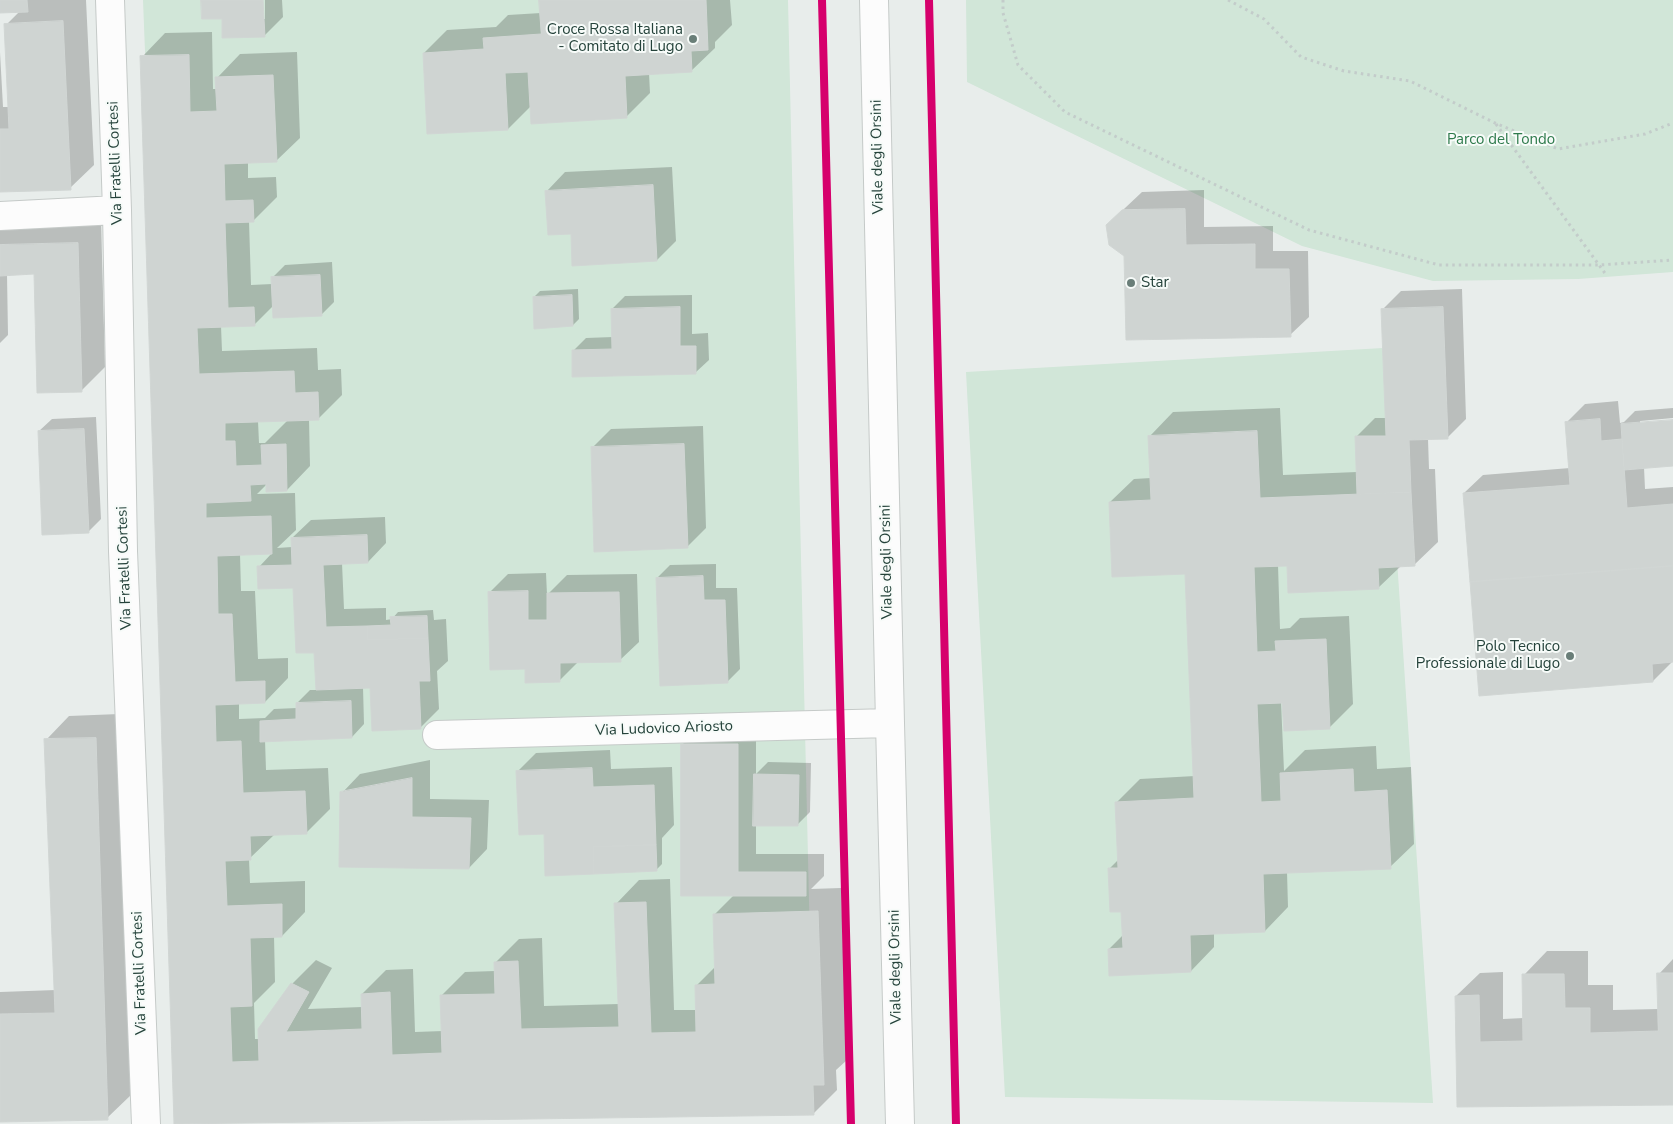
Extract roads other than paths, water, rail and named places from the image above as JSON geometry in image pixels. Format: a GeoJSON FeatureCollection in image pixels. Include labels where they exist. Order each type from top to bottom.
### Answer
{"type":"FeatureCollection","features":[{"type":"Feature","properties":{"kind":"street","name":"Viale degli Orsini"},"geometry":{"type":"LineString","coordinates":[[874,0],[900,1124]]}},
{"type":"Feature","properties":{"kind":"street","name":"Via Fratelli Cortesi"},"geometry":{"type":"LineString","coordinates":[[110,6],[117,210],[123,551],[146,1124]]}},
{"type":"Feature","properties":{"kind":"street"},"geometry":{"type":"LineString","coordinates":[[0,216],[117,210]]}},
{"type":"Feature","properties":{"kind":"street","name":"Via Ludovico Ariosto"},"geometry":{"type":"LineString","coordinates":[[438,736],[890,723]]}},
{"type":"Feature","properties":{"kind":"place","name":"Croce Rossa Italiana - Comitato di Lugo"},"geometry":{"type":"Point","coordinates":[693,39]}},
{"type":"Feature","properties":{"kind":"place","name":"Star"},"geometry":{"type":"Point","coordinates":[1131,283]}},
{"type":"Feature","properties":{"kind":"place","name":"Polo Tecnico Professionale di Lugo"},"geometry":{"type":"Point","coordinates":[1570,656]}},
{"type":"Feature","properties":{"kind":"park label","name":"Parco del Tondo"},"geometry":{"type":"Point","coordinates":[1501,140]}}]}
